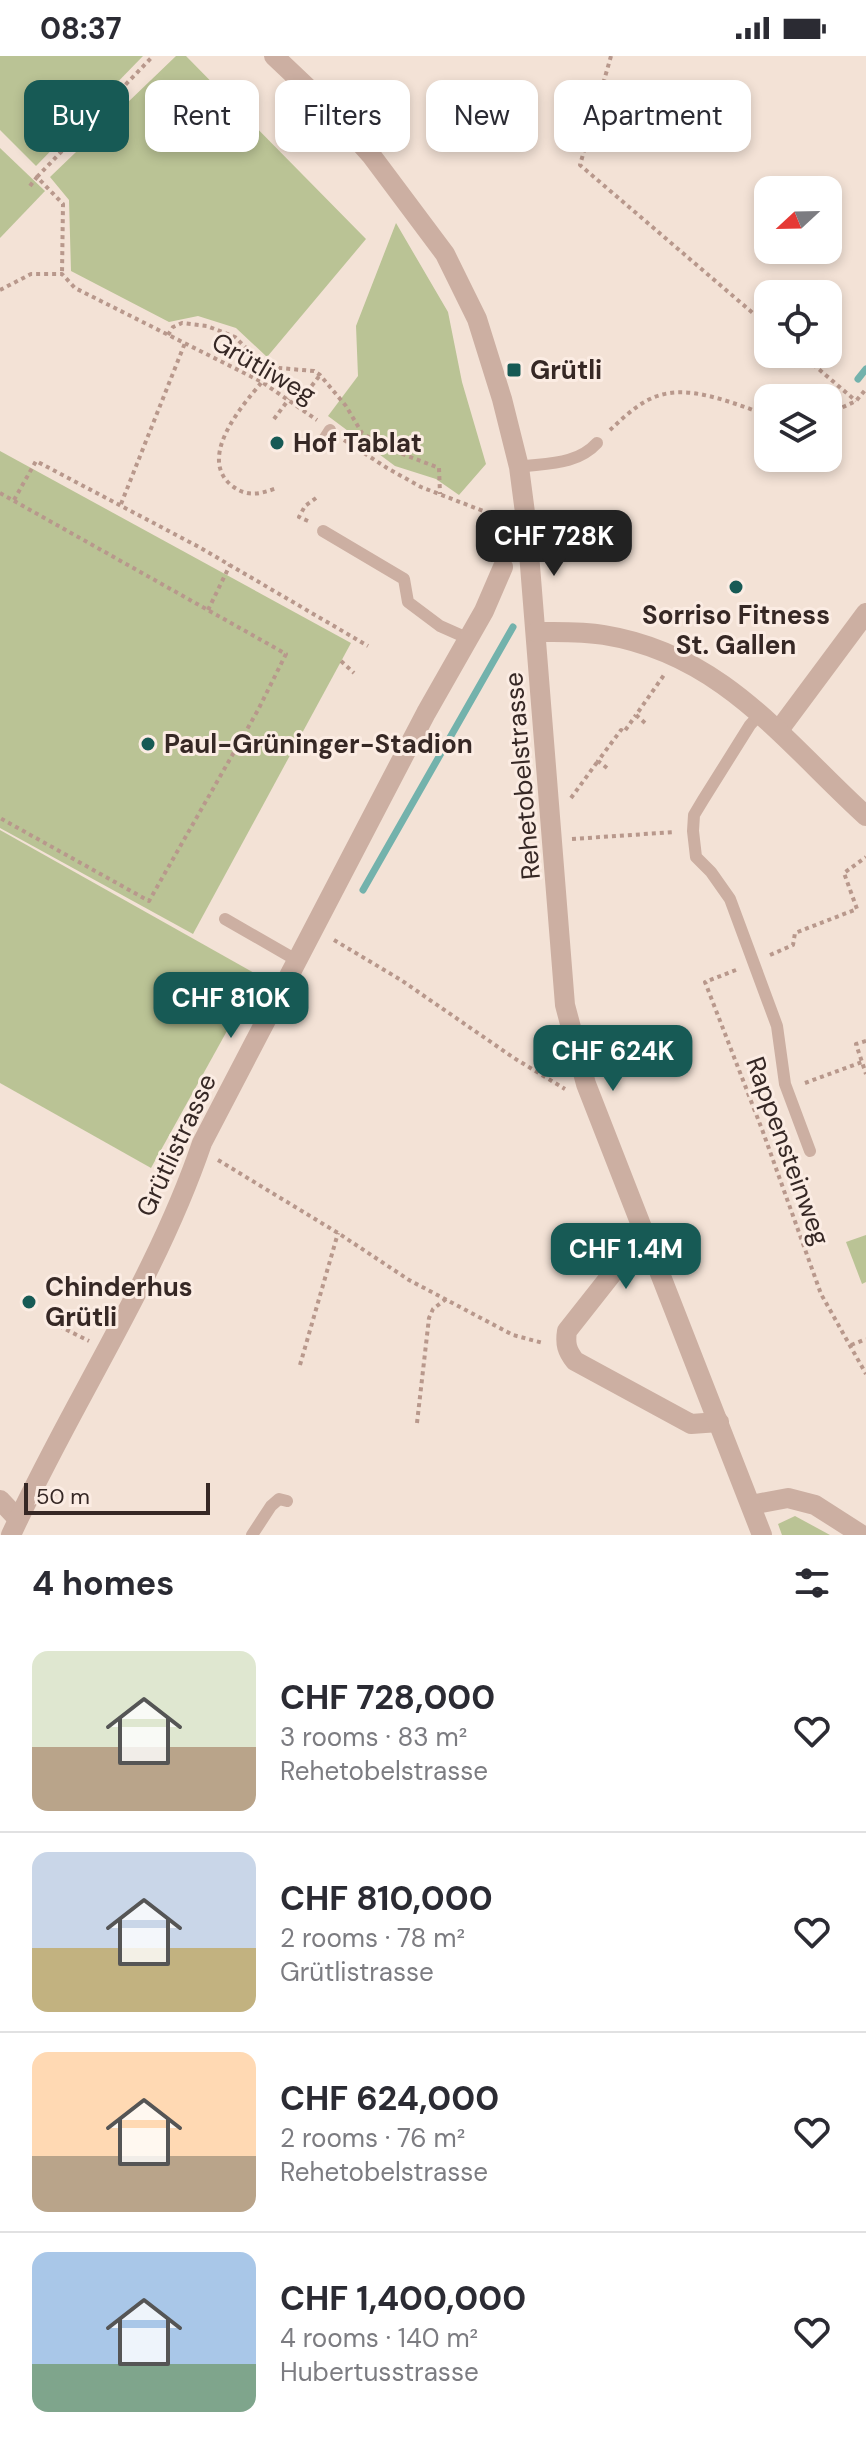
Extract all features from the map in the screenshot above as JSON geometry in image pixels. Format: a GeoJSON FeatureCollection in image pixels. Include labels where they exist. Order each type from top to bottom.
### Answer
{"type":"FeatureCollection","features":[{"type":"Feature","properties":{"kind":"street","name":"Rehetobelstrasse"},"geometry":{"type":"LineString","coordinates":[[274,56],[330,109],[371,155],[445,254],[477,319],[519,467],[527,528],[565,1005],[586,1084],[762,1535]]}},
{"type":"Feature","properties":{"kind":"street","name":"Grütlistrasse"},"geometry":{"type":"LineString","coordinates":[[15,1527],[126,1313],[188,1183],[202,1143],[484,611],[503,567]]}},
{"type":"Feature","properties":{"kind":"street"},"geometry":{"type":"LineString","coordinates":[[779,730],[866,613]]}},
{"type":"Feature","properties":{"kind":"street"},"geometry":{"type":"LineString","coordinates":[[536,632],[605,635],[645,645],[719,681],[761,713],[866,816]]}},
{"type":"Feature","properties":{"kind":"street"},"geometry":{"type":"LineString","coordinates":[[641,1226],[634,1246],[567,1331],[561,1349],[575,1361],[691,1424],[719,1422]]}},
{"type":"Feature","properties":{"kind":"street"},"geometry":{"type":"LineString","coordinates":[[751,1505],[788,1498],[815,1505],[862,1535]]}},
{"type":"Feature","properties":{"kind":"street"},"geometry":{"type":"LineString","coordinates":[[0,1500],[15,1527]]}},
{"type":"Feature","properties":{"kind":"lane"},"geometry":{"type":"LineString","coordinates":[[321,444],[330,430]]}},
{"type":"Feature","properties":{"kind":"lane"},"geometry":{"type":"LineString","coordinates":[[519,467],[571,461],[597,443]]}},
{"type":"Feature","properties":{"kind":"lane"},"geometry":{"type":"LineString","coordinates":[[323,531],[404,579],[408,602],[440,626],[467,638]]}},
{"type":"Feature","properties":{"kind":"lane"},"geometry":{"type":"LineString","coordinates":[[761,713],[750,725],[694,815],[693,831],[696,857],[730,899],[777,1026],[785,1084],[810,1151]]}},
{"type":"Feature","properties":{"kind":"lane"},"geometry":{"type":"LineString","coordinates":[[225,919],[298,961]]}},
{"type":"Feature","properties":{"kind":"lane"},"geometry":{"type":"LineString","coordinates":[[252,1535],[271,1506],[279,1499],[287,1501]]}},
{"type":"Feature","properties":{"kind":"path"},"geometry":{"type":"LineString","coordinates":[[30,186],[153,56]]}},
{"type":"Feature","properties":{"kind":"path"},"geometry":{"type":"LineString","coordinates":[[611,56],[580,165],[754,314]]}},
{"type":"Feature","properties":{"kind":"path"},"geometry":{"type":"LineString","coordinates":[[0,290],[31,274],[62,274],[63,204],[37,177]]}},
{"type":"Feature","properties":{"kind":"path","name":"Grütliweg"},"geometry":{"type":"LineString","coordinates":[[62,274],[75,288],[262,382],[387,468],[440,494],[507,520]]}},
{"type":"Feature","properties":{"kind":"path"},"geometry":{"type":"LineString","coordinates":[[168,335],[173,327],[182,323],[207,326],[229,334],[248,350],[279,368],[307,370],[320,375],[346,406],[362,433],[397,453],[439,468],[440,494]]}},
{"type":"Feature","properties":{"kind":"path"},"geometry":{"type":"LineString","coordinates":[[121,504],[185,343]]}},
{"type":"Feature","properties":{"kind":"path"},"geometry":{"type":"LineString","coordinates":[[817,368],[856,401]]}},
{"type":"Feature","properties":{"kind":"path"},"geometry":{"type":"LineString","coordinates":[[297,405],[320,375]]}},
{"type":"Feature","properties":{"kind":"path"},"geometry":{"type":"LineString","coordinates":[[262,382],[245,403],[222,442],[218,467],[221,475],[240,491],[256,495],[277,488]]}},
{"type":"Feature","properties":{"kind":"path"},"geometry":{"type":"LineString","coordinates":[[842,408],[856,401],[866,389]]}},
{"type":"Feature","properties":{"kind":"path"},"geometry":{"type":"LineString","coordinates":[[597,443],[626,415],[650,399],[673,391],[754,411]]}},
{"type":"Feature","properties":{"kind":"path"},"geometry":{"type":"LineString","coordinates":[[274,419],[289,399]]}},
{"type":"Feature","properties":{"kind":"path"},"geometry":{"type":"LineString","coordinates":[[14,500],[36,461],[121,504],[368,646]]}},
{"type":"Feature","properties":{"kind":"path"},"geometry":{"type":"LineString","coordinates":[[0,493],[286,654],[258,710],[149,901],[0,818]]}},
{"type":"Feature","properties":{"kind":"path"},"geometry":{"type":"LineString","coordinates":[[305,506],[316,498]]}},
{"type":"Feature","properties":{"kind":"path"},"geometry":{"type":"LineString","coordinates":[[208,610],[230,565]]}},
{"type":"Feature","properties":{"kind":"path"},"geometry":{"type":"LineString","coordinates":[[341,661],[354,673]]}},
{"type":"Feature","properties":{"kind":"path"},"geometry":{"type":"LineString","coordinates":[[565,805],[621,730],[624,732],[666,673]]}},
{"type":"Feature","properties":{"kind":"path"},"geometry":{"type":"LineString","coordinates":[[636,715],[645,723]]}},
{"type":"Feature","properties":{"kind":"path"},"geometry":{"type":"LineString","coordinates":[[432,736],[458,749]]}},
{"type":"Feature","properties":{"kind":"path"},"geometry":{"type":"LineString","coordinates":[[598,761],[607,768]]}},
{"type":"Feature","properties":{"kind":"path"},"geometry":{"type":"LineString","coordinates":[[569,839],[675,831]]}},
{"type":"Feature","properties":{"kind":"path"},"geometry":{"type":"LineString","coordinates":[[775,953],[793,945],[795,933],[857,909],[844,873],[866,857]]}},
{"type":"Feature","properties":{"kind":"path"},"geometry":{"type":"LineString","coordinates":[[315,928],[401,980],[514,1058],[565,1089],[572,1088]]}},
{"type":"Feature","properties":{"kind":"path","name":"Rappensteinweg"},"geometry":{"type":"LineString","coordinates":[[752,963],[705,982],[821,1294],[866,1374]]}},
{"type":"Feature","properties":{"kind":"path"},"geometry":{"type":"LineString","coordinates":[[866,1041],[856,1044],[866,1074]]}},
{"type":"Feature","properties":{"kind":"path"},"geometry":{"type":"LineString","coordinates":[[816,1079],[862,1062]]}},
{"type":"Feature","properties":{"kind":"path"},"geometry":{"type":"LineString","coordinates":[[216,1159],[409,1280],[513,1335],[561,1349]]}},
{"type":"Feature","properties":{"kind":"path"},"geometry":{"type":"LineString","coordinates":[[300,1365],[338,1233]]}},
{"type":"Feature","properties":{"kind":"path"},"geometry":{"type":"LineString","coordinates":[[417,1423],[429,1318],[433,1309],[446,1299]]}},
{"type":"Feature","properties":{"kind":"path"},"geometry":{"type":"LineString","coordinates":[[59,1326],[91,1343]]}},
{"type":"Feature","properties":{"kind":"path"},"geometry":{"type":"LineString","coordinates":[[851,1345],[866,1339]]}},
{"type":"Feature","properties":{"kind":"green space"},"geometry":{"type":"Polygon","coordinates":[[[0,56],[143,56],[120,80],[24,80],[24,152],[50,152],[36,166],[0,130],[0,56]]]}},
{"type":"Feature","properties":{"kind":"green space"},"geometry":{"type":"Polygon","coordinates":[[[176,56],[186,56],[210,80],[151,80],[176,56]]]}},
{"type":"Feature","properties":{"kind":"green space"},"geometry":{"type":"Polygon","coordinates":[[[145,86],[145,152],[259,152],[259,130],[275,146],[275,152],[280,152],[366,239],[267,357],[236,328],[198,316],[169,322],[71,271],[69,200],[50,177],[76,152],[129,152],[129,101],[145,86]]]}},
{"type":"Feature","properties":{"kind":"green space"},"geometry":{"type":"Polygon","coordinates":[[[0,148],[45,191],[0,238],[0,148]]]}},
{"type":"Feature","properties":{"kind":"green space"},"geometry":{"type":"Polygon","coordinates":[[[396,223],[448,312],[462,382],[486,464],[459,495],[436,479],[395,466],[328,416],[358,376],[356,326],[396,223]]]}},
{"type":"Feature","properties":{"kind":"green space","name":"Paul-Grüninger-Stadion"},"geometry":{"type":"Polygon","coordinates":[[[0,451],[351,643],[193,934],[0,828],[0,451]]]}},
{"type":"Feature","properties":{"kind":"green space"},"geometry":{"type":"Polygon","coordinates":[[[0,830],[258,975],[151,1168],[0,1083],[0,830]]]}},
{"type":"Feature","properties":{"kind":"green space"},"geometry":{"type":"Polygon","coordinates":[[[866,1235],[866,1282],[862,1284],[846,1242],[866,1235]]]}},
{"type":"Feature","properties":{"kind":"green space"},"geometry":{"type":"Polygon","coordinates":[[[795,1516],[830,1535],[782,1535],[778,1524],[795,1516]]]}},
{"type":"Feature","properties":{"kind":"waterway"},"geometry":{"type":"LineString","coordinates":[[858,379],[866,369]]}},
{"type":"Feature","properties":{"kind":"waterway"},"geometry":{"type":"LineString","coordinates":[[363,890],[513,627]]}},
{"type":"Feature","properties":{"kind":"place","name":"Grütli"},"geometry":{"type":"Point","coordinates":[514,370]}},
{"type":"Feature","properties":{"kind":"place","name":"Hof Tablat"},"geometry":{"type":"Point","coordinates":[277,443]}},
{"type":"Feature","properties":{"kind":"place","name":"Sorriso Fitness St. Gallen"},"geometry":{"type":"Point","coordinates":[736,587]}},
{"type":"Feature","properties":{"kind":"place","name":"Paul-Grüninger-Stadion"},"geometry":{"type":"Point","coordinates":[148,744]}},
{"type":"Feature","properties":{"kind":"place","name":"Chinderhus Grütli"},"geometry":{"type":"Point","coordinates":[29,1302]}}]}
